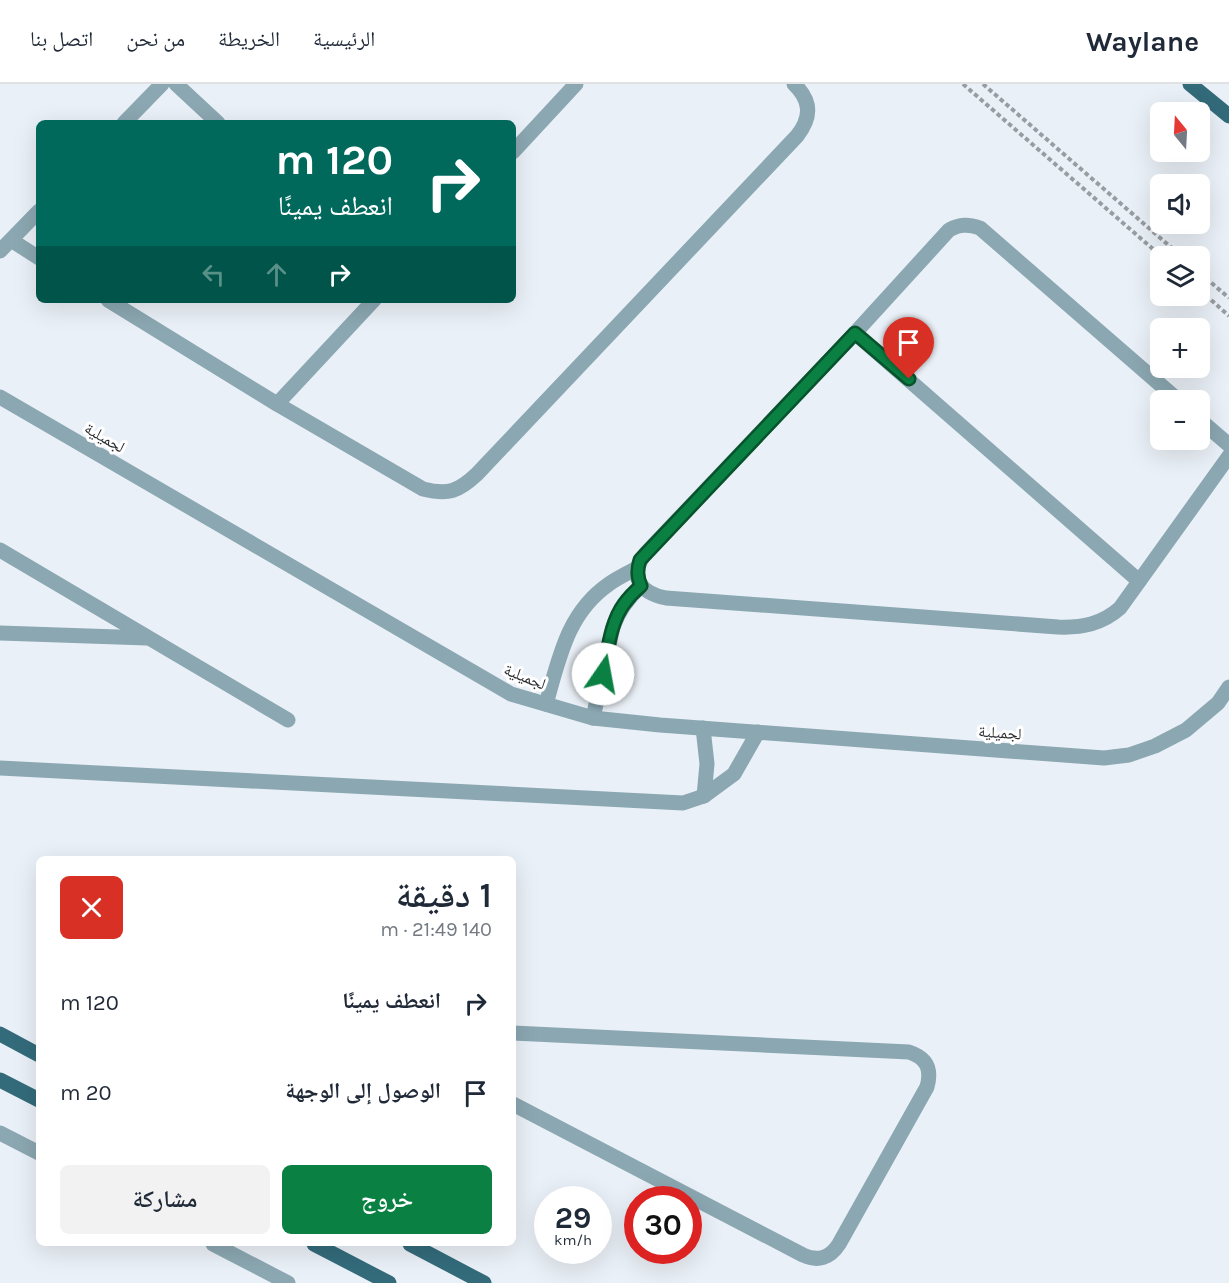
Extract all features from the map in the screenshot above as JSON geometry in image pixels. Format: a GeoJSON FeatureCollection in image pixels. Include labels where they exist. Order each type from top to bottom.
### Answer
{"type":"FeatureCollection","features":[{"type":"Feature","properties":{"kind":"main road"},"geometry":{"type":"LineString","coordinates":[[1190,84],[1229,116]]}},
{"type":"Feature","properties":{"kind":"main road"},"geometry":{"type":"LineString","coordinates":[[0,1034],[36,1052]]}},
{"type":"Feature","properties":{"kind":"main road"},"geometry":{"type":"LineString","coordinates":[[0,1080],[36,1098]]}},
{"type":"Feature","properties":{"kind":"main road"},"geometry":{"type":"LineString","coordinates":[[318,1246],[389,1283]]}},
{"type":"Feature","properties":{"kind":"main road"},"geometry":{"type":"LineString","coordinates":[[414,1246],[484,1283]]}},
{"type":"Feature","properties":{"kind":"street"},"geometry":{"type":"LineString","coordinates":[[127,120],[162,84]]}},
{"type":"Feature","properties":{"kind":"street"},"geometry":{"type":"LineString","coordinates":[[176,84],[215,120]]}},
{"type":"Feature","properties":{"kind":"street"},"geometry":{"type":"LineString","coordinates":[[516,149],[576,84]]}},
{"type":"Feature","properties":{"kind":"street"},"geometry":{"type":"LineString","coordinates":[[113,303],[277,404],[423,489],[437,492],[452,491],[466,485],[804,128],[808,108],[805,98],[794,84]]}},
{"type":"Feature","properties":{"kind":"street"},"geometry":{"type":"LineString","coordinates":[[36,214],[5,246],[36,257]]}},
{"type":"Feature","properties":{"kind":"street"},"geometry":{"type":"LineString","coordinates":[[1166,390],[980,228],[959,225],[949,230],[855,333],[646,553],[637,568],[638,578],[641,586],[647,592],[666,598],[1072,628],[1085,626],[1111,616],[1120,608],[1229,456]]}},
{"type":"Feature","properties":{"kind":"street"},"geometry":{"type":"LineString","coordinates":[[277,404],[371,303]]}},
{"type":"Feature","properties":{"kind":"street"},"geometry":{"type":"LineString","coordinates":[[855,333],[1139,581]]}},
{"type":"Feature","properties":{"kind":"street","name":"لجميلية"},"geometry":{"type":"LineString","coordinates":[[0,396],[511,694],[593,718],[1104,758],[1129,755],[1155,746],[1186,730],[1218,703],[1229,687]]}},
{"type":"Feature","properties":{"kind":"street"},"geometry":{"type":"LineString","coordinates":[[1210,429],[1229,445]]}},
{"type":"Feature","properties":{"kind":"street"},"geometry":{"type":"LineString","coordinates":[[0,550],[288,720]]}},
{"type":"Feature","properties":{"kind":"street"},"geometry":{"type":"LineString","coordinates":[[546,705],[563,646],[575,618],[591,598],[608,584],[637,568]]}},
{"type":"Feature","properties":{"kind":"street"},"geometry":{"type":"LineString","coordinates":[[593,718],[613,627],[624,604],[641,586]]}},
{"type":"Feature","properties":{"kind":"street"},"geometry":{"type":"LineString","coordinates":[[0,633],[149,638]]}},
{"type":"Feature","properties":{"kind":"street"},"geometry":{"type":"LineString","coordinates":[[703,728],[707,764],[704,796]]}},
{"type":"Feature","properties":{"kind":"street"},"geometry":{"type":"LineString","coordinates":[[0,768],[683,802],[704,796],[734,774],[758,732]]}},
{"type":"Feature","properties":{"kind":"street"},"geometry":{"type":"LineString","coordinates":[[516,1033],[909,1052],[925,1061],[930,1078],[834,1251],[827,1257],[819,1259],[810,1259],[516,1106]]}},
{"type":"Feature","properties":{"kind":"street"},"geometry":{"type":"LineString","coordinates":[[0,1133],[36,1151]]}},
{"type":"Feature","properties":{"kind":"street"},"geometry":{"type":"LineString","coordinates":[[217,1246],[288,1283]]}},
{"type":"Feature","properties":{"kind":"path"},"geometry":{"type":"LineString","coordinates":[[963,84],[1150,246]]}},
{"type":"Feature","properties":{"kind":"path"},"geometry":{"type":"LineString","coordinates":[[983,84],[1169,246]]}},
{"type":"Feature","properties":{"kind":"path"},"geometry":{"type":"LineString","coordinates":[[1210,282],[1229,298]]}},
{"type":"Feature","properties":{"kind":"path"},"geometry":{"type":"LineString","coordinates":[[1210,299],[1229,316]]}},
{"type":"Feature","properties":{"kind":"route"},"geometry":{"type":"LineString","coordinates":[[603,674],[613,627],[618,615],[624,604],[641,586],[637,568],[640,560],[855,333],[909,379]]}}]}
